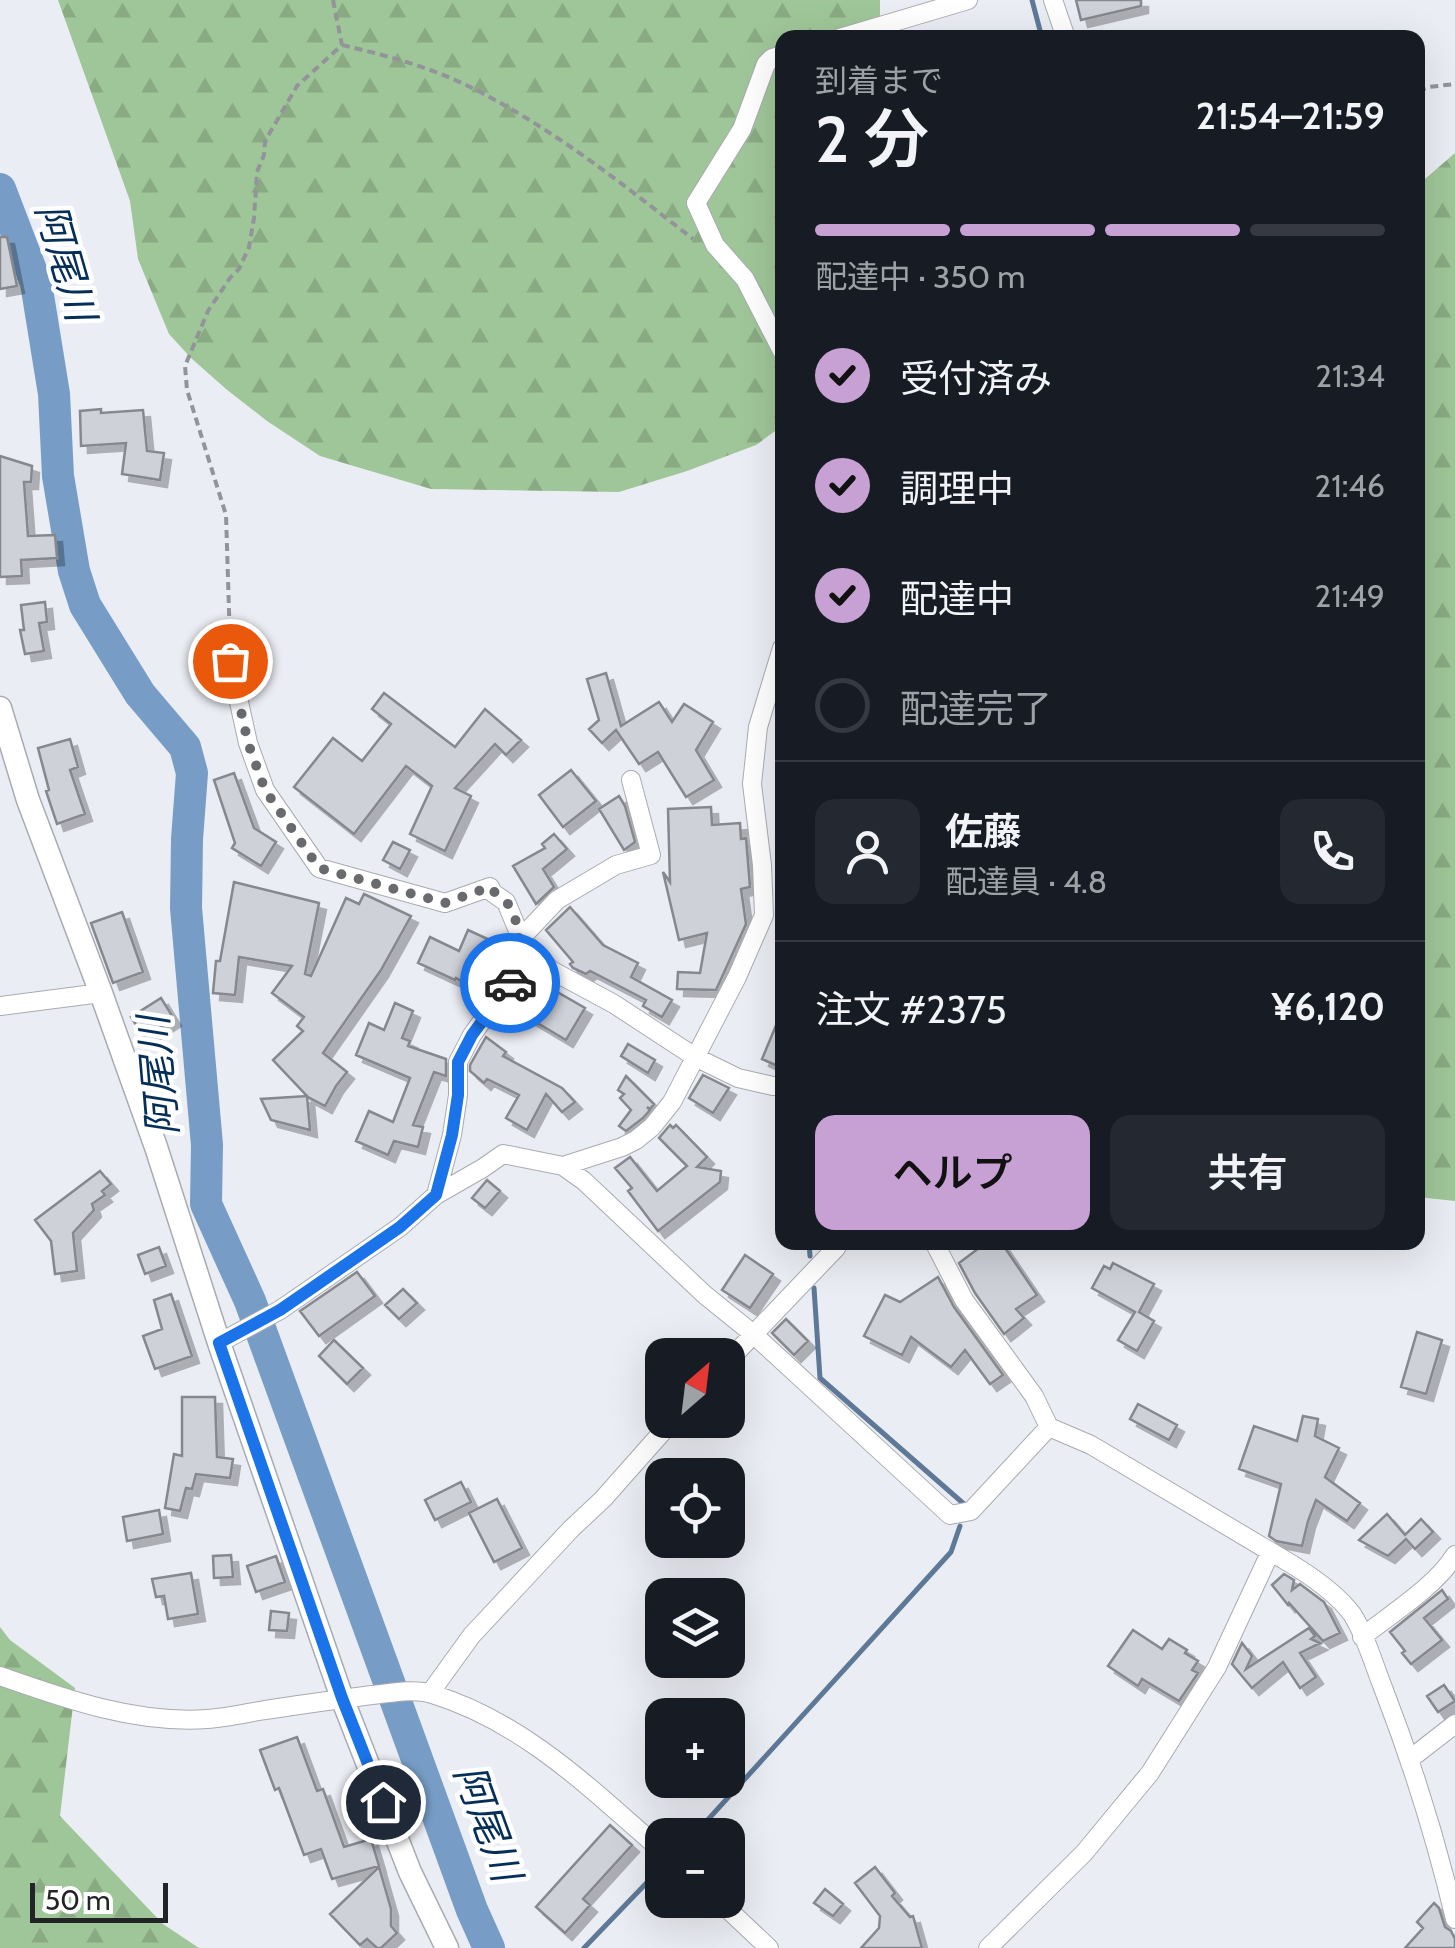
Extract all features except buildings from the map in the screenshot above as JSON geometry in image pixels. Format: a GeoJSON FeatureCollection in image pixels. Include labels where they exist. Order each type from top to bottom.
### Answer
{"type":"FeatureCollection","features":[{"type":"Feature","properties":{"kind":"main road"},"geometry":{"type":"LineString","coordinates":[[0,708],[28,800],[228,1337],[354,1697],[410,1872],[447,1948]]}},
{"type":"Feature","properties":{"kind":"street"},"geometry":{"type":"LineString","coordinates":[[867,30],[968,0]]}},
{"type":"Feature","properties":{"kind":"street"},"geometry":{"type":"LineString","coordinates":[[1053,0],[1063,30]]}},
{"type":"Feature","properties":{"kind":"street"},"geometry":{"type":"LineString","coordinates":[[775,57],[766,64],[742,129],[696,203],[716,245],[745,279],[775,337]]}},
{"type":"Feature","properties":{"kind":"street"},"geometry":{"type":"LineString","coordinates":[[230,661],[248,743],[265,790],[319,868],[445,903],[490,887],[506,902],[521,938],[551,970],[614,1004],[695,1057],[738,1078],[775,1086]]}},
{"type":"Feature","properties":{"kind":"street"},"geometry":{"type":"LineString","coordinates":[[563,1166],[622,1147],[644,1134],[672,1102],[737,977],[764,915],[752,784],[758,727],[775,671]]}},
{"type":"Feature","properties":{"kind":"street"},"geometry":{"type":"LineString","coordinates":[[436,1195],[454,1122],[458,1062],[472,1035],[511,981],[521,938],[558,900],[616,866],[652,855],[631,780]]}},
{"type":"Feature","properties":{"kind":"street"},"geometry":{"type":"LineString","coordinates":[[0,1006],[102,993]]}},
{"type":"Feature","properties":{"kind":"street"},"geometry":{"type":"LineString","coordinates":[[228,1337],[280,1310],[400,1227],[436,1195],[503,1154],[563,1166],[584,1181],[950,1515],[971,1511],[1049,1427]]}},
{"type":"Feature","properties":{"kind":"street"},"geometry":{"type":"LineString","coordinates":[[745,1341],[834,1250]]}},
{"type":"Feature","properties":{"kind":"street"},"geometry":{"type":"LineString","coordinates":[[938,1250],[964,1300],[1034,1396],[1049,1427],[1091,1445],[1317,1580],[1352,1614],[1410,1758],[1455,1919]]}},
{"type":"Feature","properties":{"kind":"street"},"geometry":{"type":"LineString","coordinates":[[430,1693],[472,1635],[657,1438]]}},
{"type":"Feature","properties":{"kind":"street"},"geometry":{"type":"LineString","coordinates":[[988,1948],[1084,1853],[1150,1773],[1218,1667],[1270,1553]]}},
{"type":"Feature","properties":{"kind":"street"},"geometry":{"type":"LineString","coordinates":[[1362,1638],[1425,1587],[1455,1555]]}},
{"type":"Feature","properties":{"kind":"street"},"geometry":{"type":"LineString","coordinates":[[0,1676],[59,1697],[144,1717],[205,1719],[354,1697],[406,1691],[430,1693],[528,1739],[645,1836]]}},
{"type":"Feature","properties":{"kind":"street"},"geometry":{"type":"LineString","coordinates":[[1410,1758],[1455,1724]]}},
{"type":"Feature","properties":{"kind":"street"},"geometry":{"type":"LineString","coordinates":[[738,1918],[770,1948]]}},
{"type":"Feature","properties":{"kind":"path"},"geometry":{"type":"LineString","coordinates":[[333,0],[342,45]]}},
{"type":"Feature","properties":{"kind":"path"},"geometry":{"type":"LineString","coordinates":[[342,45],[396,58],[464,84],[581,152],[699,244]]}},
{"type":"Feature","properties":{"kind":"path"},"geometry":{"type":"LineString","coordinates":[[230,661],[226,515],[186,390],[185,366],[208,311],[239,268],[249,246],[257,172],[266,142],[297,86],[342,45]]}},
{"type":"Feature","properties":{"kind":"path"},"geometry":{"type":"LineString","coordinates":[[1425,88],[1455,84]]}},
{"type":"Feature","properties":{"kind":"green space"},"geometry":{"type":"Polygon","coordinates":[[[58,0],[880,0],[880,30],[775,30],[775,431],[756,445],[619,492],[431,489],[320,456],[226,389],[169,334],[138,259],[130,201],[58,0]]]}},
{"type":"Feature","properties":{"kind":"green space"},"geometry":{"type":"Polygon","coordinates":[[[1455,153],[1455,1201],[1425,1198],[1425,179],[1455,153]]]}},
{"type":"Feature","properties":{"kind":"green space"},"geometry":{"type":"Polygon","coordinates":[[[0,1627],[10,1640],[75,1688],[60,1816],[163,1924],[199,1948],[0,1948],[0,1627]]]}},
{"type":"Feature","properties":{"kind":"waterway"},"geometry":{"type":"LineString","coordinates":[[1032,0],[1040,30]]}},
{"type":"Feature","properties":{"kind":"waterway","name":"阿尾川"},"geometry":{"type":"LineString","coordinates":[[0,189],[36,283],[54,394],[58,476],[74,571],[85,605],[140,694],[185,747],[192,773],[186,908],[207,1145],[206,1204],[250,1301],[489,1948]]}},
{"type":"Feature","properties":{"kind":"waterway"},"geometry":{"type":"LineString","coordinates":[[810,1250],[810,1256]]}},
{"type":"Feature","properties":{"kind":"waterway"},"geometry":{"type":"LineString","coordinates":[[814,1288],[820,1378],[964,1504]]}},
{"type":"Feature","properties":{"kind":"waterway"},"geometry":{"type":"LineString","coordinates":[[709,1818],[951,1552],[960,1526]]}},
{"type":"Feature","properties":{"kind":"waterway"},"geometry":{"type":"LineString","coordinates":[[584,1948],[645,1885]]}},
{"type":"Feature","properties":{"kind":"way so far"},"geometry":{"type":"LineString","coordinates":[[230,661],[248,743],[265,790],[319,868],[445,903],[490,887],[506,902],[521,938],[510,983]]}},
{"type":"Feature","properties":{"kind":"route"},"geometry":{"type":"LineString","coordinates":[[383,1802],[342,1698],[219,1343],[280,1310],[400,1227],[436,1195],[452,1135],[458,1062],[472,1035],[510,983]]}}]}
